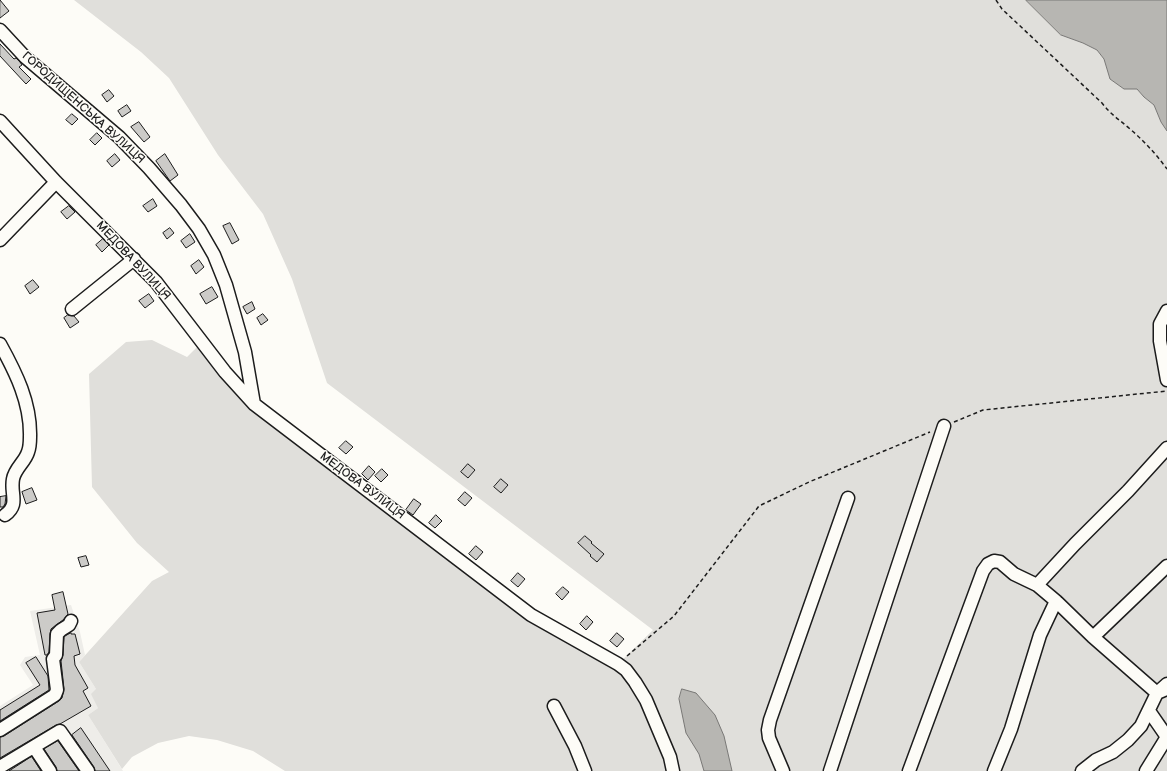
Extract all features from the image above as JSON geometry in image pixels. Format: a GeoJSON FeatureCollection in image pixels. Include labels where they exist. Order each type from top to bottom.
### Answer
{"type":"FeatureCollection","features":[{"type":"Feature","properties":{"kind":"street","name":"ГОРОДИЩЕНСЬКА ВУЛИЦЯ"},"geometry":{"type":"LineString","coordinates":[[0,30],[25,57],[119,137],[149,168],[181,205],[199,229],[214,255],[226,285],[245,352],[254,404]]}},
{"type":"Feature","properties":{"kind":"street","name":"МЕДОВА ВУЛИЦЯ"},"geometry":{"type":"LineString","coordinates":[[0,121],[56,182],[156,282],[220,366],[254,404],[532,615],[626,670],[646,700],[670,757],[672,771]]}},
{"type":"Feature","properties":{"kind":"street"},"geometry":{"type":"LineString","coordinates":[[0,240],[56,182]]}},
{"type":"Feature","properties":{"kind":"street"},"geometry":{"type":"LineString","coordinates":[[72,308],[134,259]]}},
{"type":"Feature","properties":{"kind":"street"},"geometry":{"type":"LineString","coordinates":[[1167,311],[1160,324],[1160,341],[1167,380]]}},
{"type":"Feature","properties":{"kind":"street"},"geometry":{"type":"LineString","coordinates":[[0,344],[19,381],[28,414],[30,430],[30,444],[28,452],[14,472],[12,481],[14,504],[11,511],[5,515]]}},
{"type":"Feature","properties":{"kind":"street"},"geometry":{"type":"LineString","coordinates":[[830,771],[944,426]]}},
{"type":"Feature","properties":{"kind":"street"},"geometry":{"type":"LineString","coordinates":[[1037,585],[1075,544],[1128,491],[1167,448]]}},
{"type":"Feature","properties":{"kind":"street"},"geometry":{"type":"LineString","coordinates":[[783,771],[769,738],[768,730],[770,720],[848,498]]}},
{"type":"Feature","properties":{"kind":"street"},"geometry":{"type":"LineString","coordinates":[[909,771],[983,571],[988,564],[994,561],[1000,562],[1014,574],[1037,585],[1056,601],[1093,637],[1162,691]]}},
{"type":"Feature","properties":{"kind":"street"},"geometry":{"type":"LineString","coordinates":[[1093,637],[1167,566]]}},
{"type":"Feature","properties":{"kind":"street"},"geometry":{"type":"LineString","coordinates":[[994,771],[1011,729],[1040,635],[1056,601]]}},
{"type":"Feature","properties":{"kind":"street"},"geometry":{"type":"LineString","coordinates":[[0,730],[55,695],[57,690],[53,659],[56,654],[58,634],[69,625],[71,621]]}},
{"type":"Feature","properties":{"kind":"street"},"geometry":{"type":"LineString","coordinates":[[1082,771],[1096,760],[1113,752],[1128,740],[1141,726],[1149,710],[1167,684]]}},
{"type":"Feature","properties":{"kind":"street"},"geometry":{"type":"LineString","coordinates":[[554,706],[575,746],[585,771]]}},
{"type":"Feature","properties":{"kind":"street"},"geometry":{"type":"LineString","coordinates":[[1146,771],[1167,737],[1149,710]]}},
{"type":"Feature","properties":{"kind":"street"},"geometry":{"type":"LineString","coordinates":[[0,767],[60,731],[88,771]]}},
{"type":"Feature","properties":{"kind":"street"},"geometry":{"type":"LineString","coordinates":[[34,747],[50,771]]}},
{"type":"Feature","properties":{"kind":"path"},"geometry":{"type":"LineString","coordinates":[[996,0],[1002,10],[1154,152],[1167,169]]}},
{"type":"Feature","properties":{"kind":"path"},"geometry":{"type":"LineString","coordinates":[[618,664],[674,616],[759,506],[809,482],[983,410],[1167,391]]}},
{"type":"Feature","properties":{"kind":"shaded area"},"geometry":{"type":"Polygon","coordinates":[[[74,0],[1026,0],[1061,35],[1097,50],[1104,59],[1110,79],[1124,89],[1137,89],[1154,105],[1161,122],[1167,131],[1167,771],[285,771],[253,751],[217,740],[189,736],[158,743],[132,757],[122,769],[88,715],[98,708],[91,694],[96,689],[79,662],[152,581],[169,572],[137,543],[92,487],[89,374],[126,342],[152,340],[187,357],[199,345],[222,375],[531,620],[616,666],[653,630],[327,383],[292,279],[263,214],[218,155],[169,78],[141,52],[74,0]]]}},
{"type":"Feature","properties":{"kind":"shaded area"},"geometry":{"type":"Polygon","coordinates":[[[1026,0],[1167,0],[1167,131],[1161,122],[1154,105],[1137,89],[1124,89],[1110,79],[1104,59],[1097,50],[1061,35],[1026,0]]]}},
{"type":"Feature","properties":{"kind":"shaded area"},"geometry":{"type":"Polygon","coordinates":[[[71,605],[80,632],[85,655],[79,662],[96,689],[98,708],[88,715],[123,771],[0,771],[0,706],[33,685],[20,665],[25,657],[40,655],[30,611],[71,605]]]}},
{"type":"Feature","properties":{"kind":"shaded area"},"geometry":{"type":"Polygon","coordinates":[[[682,689],[696,693],[715,715],[724,736],[732,771],[704,771],[699,754],[686,733],[679,699],[682,689]]]}},
{"type":"Feature","properties":{"kind":"building"},"geometry":{"type":"Polygon","coordinates":[[[0,0],[9,11],[0,18],[0,0]]]}},
{"type":"Feature","properties":{"kind":"building"},"geometry":{"type":"Polygon","coordinates":[[[0,44],[22,65],[19,67],[31,79],[26,84],[0,56],[0,44]]]}},
{"type":"Feature","properties":{"kind":"building"},"geometry":{"type":"Polygon","coordinates":[[[109,90],[114,96],[107,102],[102,95],[109,90]]]}},
{"type":"Feature","properties":{"kind":"building"},"geometry":{"type":"Polygon","coordinates":[[[127,105],[131,111],[122,117],[118,111],[127,105]]]}},
{"type":"Feature","properties":{"kind":"building"},"geometry":{"type":"Polygon","coordinates":[[[72,114],[78,119],[72,125],[66,120],[72,114]]]}},
{"type":"Feature","properties":{"kind":"building"},"geometry":{"type":"Polygon","coordinates":[[[139,122],[150,137],[144,142],[131,127],[139,122]]]}},
{"type":"Feature","properties":{"kind":"building"},"geometry":{"type":"Polygon","coordinates":[[[97,133],[102,138],[95,145],[90,140],[97,133]]]}},
{"type":"Feature","properties":{"kind":"building"},"geometry":{"type":"Polygon","coordinates":[[[115,154],[120,160],[112,167],[107,161],[115,154]]]}},
{"type":"Feature","properties":{"kind":"building"},"geometry":{"type":"Polygon","coordinates":[[[165,154],[178,175],[170,181],[156,161],[165,154]]]}},
{"type":"Feature","properties":{"kind":"building"},"geometry":{"type":"Polygon","coordinates":[[[153,199],[157,206],[148,212],[143,206],[153,199]]]}},
{"type":"Feature","properties":{"kind":"building"},"geometry":{"type":"Polygon","coordinates":[[[69,206],[75,212],[67,219],[61,212],[69,206]]]}},
{"type":"Feature","properties":{"kind":"building"},"geometry":{"type":"Polygon","coordinates":[[[230,223],[239,240],[232,244],[223,226],[230,223]]]}},
{"type":"Feature","properties":{"kind":"building"},"geometry":{"type":"Polygon","coordinates":[[[170,228],[174,233],[167,239],[163,233],[170,228]]]}},
{"type":"Feature","properties":{"kind":"building"},"geometry":{"type":"Polygon","coordinates":[[[190,234],[195,242],[186,248],[181,241],[190,234]]]}},
{"type":"Feature","properties":{"kind":"building"},"geometry":{"type":"Polygon","coordinates":[[[103,239],[109,245],[102,252],[96,245],[103,239]]]}},
{"type":"Feature","properties":{"kind":"building"},"geometry":{"type":"Polygon","coordinates":[[[199,260],[204,267],[196,274],[191,266],[199,260]]]}},
{"type":"Feature","properties":{"kind":"building"},"geometry":{"type":"Polygon","coordinates":[[[33,280],[39,287],[30,294],[25,286],[33,280]]]}},
{"type":"Feature","properties":{"kind":"building"},"geometry":{"type":"Polygon","coordinates":[[[212,287],[218,297],[206,304],[200,294],[212,287]]]}},
{"type":"Feature","properties":{"kind":"building"},"geometry":{"type":"Polygon","coordinates":[[[149,294],[154,301],[145,308],[139,301],[149,294]]]}},
{"type":"Feature","properties":{"kind":"building"},"geometry":{"type":"Polygon","coordinates":[[[252,302],[255,309],[247,314],[243,307],[252,302]]]}},
{"type":"Feature","properties":{"kind":"building"},"geometry":{"type":"Polygon","coordinates":[[[263,314],[268,320],[261,325],[257,318],[263,314]]]}},
{"type":"Feature","properties":{"kind":"building"},"geometry":{"type":"Polygon","coordinates":[[[68,315],[74,316],[79,322],[70,328],[64,318],[68,315]]]}},
{"type":"Feature","properties":{"kind":"building"},"geometry":{"type":"Polygon","coordinates":[[[346,441],[353,447],[346,454],[339,448],[346,441]]]}},
{"type":"Feature","properties":{"kind":"building"},"geometry":{"type":"Polygon","coordinates":[[[468,464],[475,470],[468,478],[461,472],[468,464]]]}},
{"type":"Feature","properties":{"kind":"building"},"geometry":{"type":"Polygon","coordinates":[[[369,466],[375,472],[368,480],[362,474],[369,466]]]}},
{"type":"Feature","properties":{"kind":"building"},"geometry":{"type":"Polygon","coordinates":[[[382,469],[388,475],[381,482],[375,476],[382,469]]]}},
{"type":"Feature","properties":{"kind":"building"},"geometry":{"type":"Polygon","coordinates":[[[501,479],[508,485],[501,493],[494,487],[501,479]]]}},
{"type":"Feature","properties":{"kind":"building"},"geometry":{"type":"Polygon","coordinates":[[[32,488],[37,500],[26,504],[22,492],[32,488]]]}},
{"type":"Feature","properties":{"kind":"building"},"geometry":{"type":"Polygon","coordinates":[[[465,492],[472,498],[465,506],[458,500],[465,492]]]}},
{"type":"Feature","properties":{"kind":"building"},"geometry":{"type":"Polygon","coordinates":[[[6,496],[5,504],[3,507],[0,507],[0,497],[6,496]]]}},
{"type":"Feature","properties":{"kind":"building"},"geometry":{"type":"Polygon","coordinates":[[[414,499],[421,504],[413,515],[406,510],[414,499]]]}},
{"type":"Feature","properties":{"kind":"building"},"geometry":{"type":"Polygon","coordinates":[[[436,515],[442,521],[435,528],[429,523],[436,515]]]}},
{"type":"Feature","properties":{"kind":"building"},"geometry":{"type":"Polygon","coordinates":[[[585,536],[604,554],[597,562],[578,543],[585,536]]]}},
{"type":"Feature","properties":{"kind":"building"},"geometry":{"type":"Polygon","coordinates":[[[476,546],[483,552],[476,560],[469,554],[476,546]]]}},
{"type":"Feature","properties":{"kind":"building"},"geometry":{"type":"Polygon","coordinates":[[[86,556],[89,565],[81,567],[78,558],[86,556]]]}},
{"type":"Feature","properties":{"kind":"building"},"geometry":{"type":"Polygon","coordinates":[[[518,573],[525,579],[518,587],[511,581],[518,573]]]}},
{"type":"Feature","properties":{"kind":"building"},"geometry":{"type":"Polygon","coordinates":[[[563,587],[569,592],[562,600],[556,594],[563,587]]]}},
{"type":"Feature","properties":{"kind":"building"},"geometry":{"type":"Polygon","coordinates":[[[63,592],[68,614],[51,629],[49,652],[45,655],[37,613],[55,610],[52,595],[63,592]]]}},
{"type":"Feature","properties":{"kind":"building"},"geometry":{"type":"Polygon","coordinates":[[[587,616],[593,622],[586,630],[580,624],[587,616]]]}},
{"type":"Feature","properties":{"kind":"building"},"geometry":{"type":"Polygon","coordinates":[[[71,633],[75,634],[80,654],[74,656],[75,665],[88,688],[83,691],[91,706],[0,758],[0,737],[4,736],[62,698],[64,689],[61,661],[63,655],[64,637],[71,633]]]}},
{"type":"Feature","properties":{"kind":"building"},"geometry":{"type":"Polygon","coordinates":[[[617,633],[624,639],[617,647],[610,641],[617,633]]]}},
{"type":"Feature","properties":{"kind":"building"},"geometry":{"type":"Polygon","coordinates":[[[36,657],[48,676],[49,690],[0,721],[0,710],[40,685],[26,663],[36,657]]]}},
{"type":"Feature","properties":{"kind":"building"},"geometry":{"type":"Polygon","coordinates":[[[81,728],[110,771],[95,771],[94,767],[72,735],[81,728]]]}},
{"type":"Feature","properties":{"kind":"building"},"geometry":{"type":"Polygon","coordinates":[[[58,741],[79,771],[57,771],[44,749],[58,741]]]}},
{"type":"Feature","properties":{"kind":"building"},"geometry":{"type":"Polygon","coordinates":[[[32,757],[41,771],[9,771],[29,758],[32,757]]]}}]}
